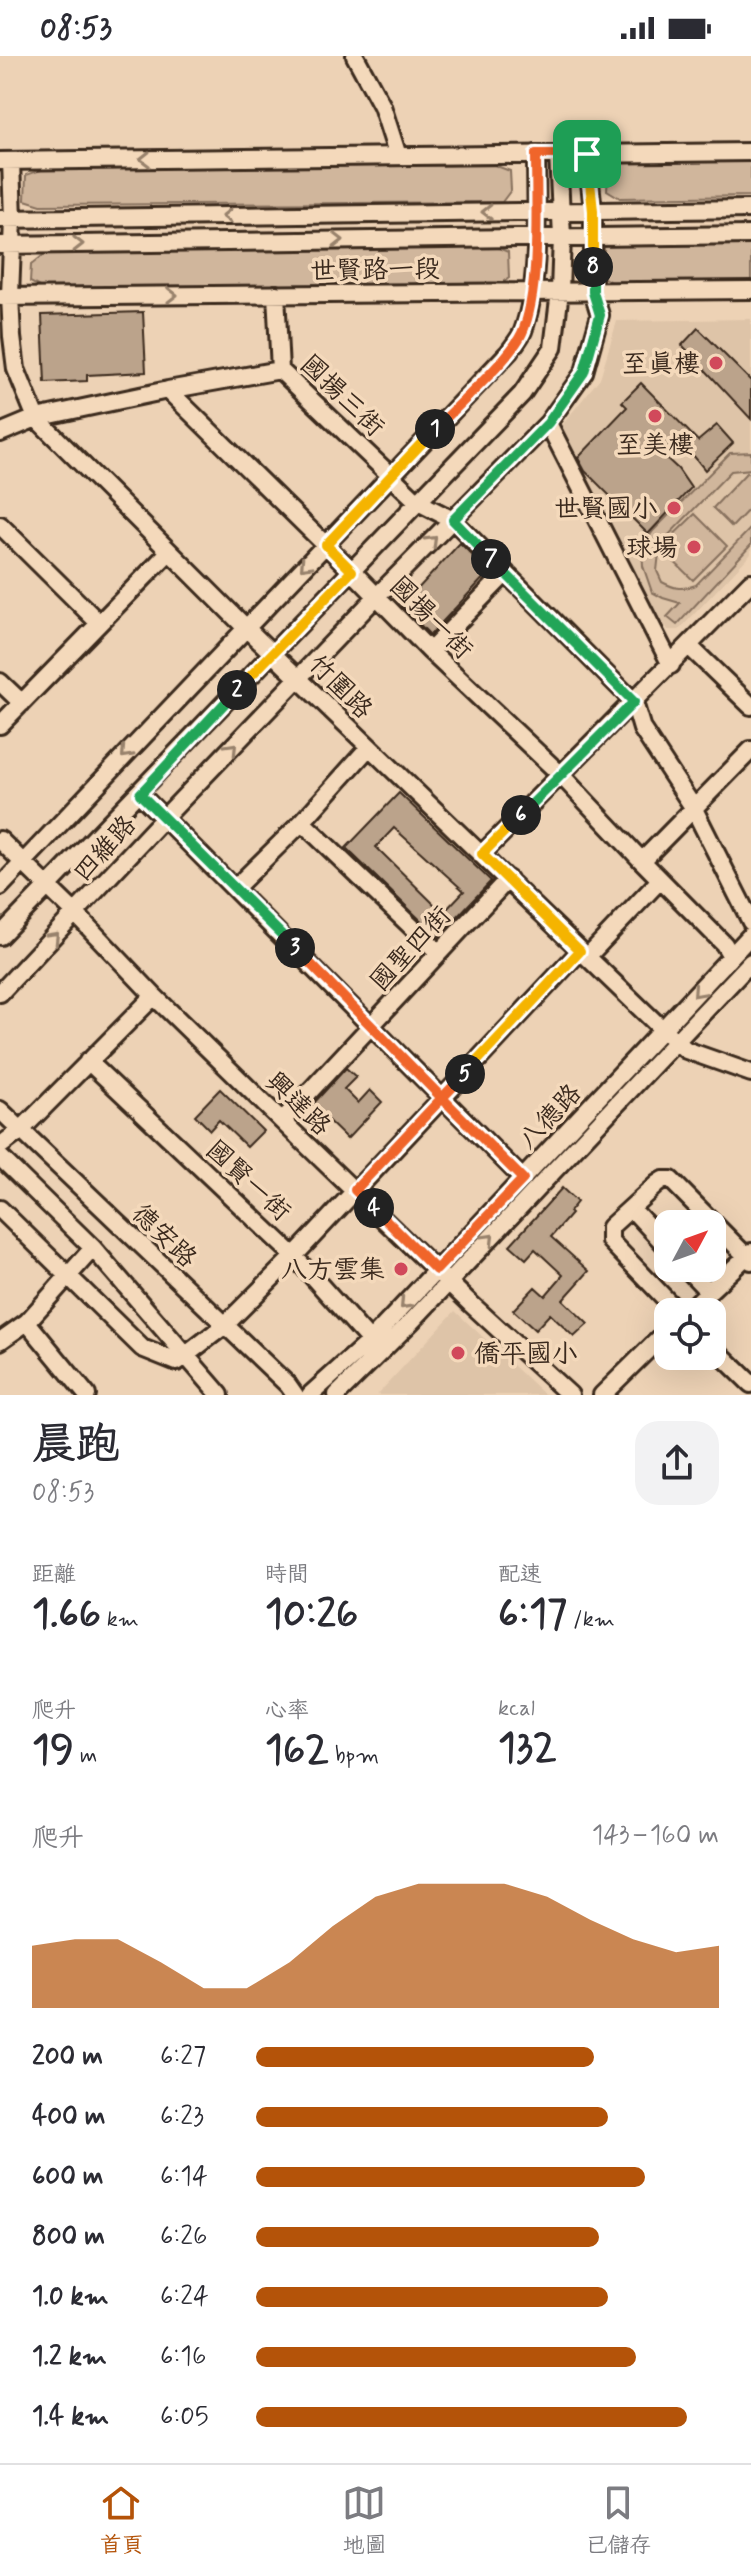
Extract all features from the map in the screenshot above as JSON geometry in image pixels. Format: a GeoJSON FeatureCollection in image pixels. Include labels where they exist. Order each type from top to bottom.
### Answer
{"type":"FeatureCollection","features":[{"type":"Feature","properties":{"kind":"street"},"geometry":{"type":"LineString","coordinates":[[355,56],[382,106],[398,156]]}},
{"type":"Feature","properties":{"kind":"street"},"geometry":{"type":"LineString","coordinates":[[6,161],[751,152]]}},
{"type":"Feature","properties":{"kind":"street","name":"四維路"},"geometry":{"type":"LineString","coordinates":[[0,887],[509,352],[522,332],[532,292],[536,237],[536,154]]}},
{"type":"Feature","properties":{"kind":"street","name":"四維路"},"geometry":{"type":"LineString","coordinates":[[0,936],[522,394],[553,348],[562,237],[558,154]]}},
{"type":"Feature","properties":{"kind":"street","name":"四維路"},"geometry":{"type":"LineString","coordinates":[[0,993],[377,596],[548,423],[584,372],[600,315],[593,292],[593,211],[587,154]]}},
{"type":"Feature","properties":{"kind":"street","name":"竹圍路"},"geometry":{"type":"LineString","coordinates":[[6,161],[5,296],[16,369],[36,418],[245,627],[663,1030],[686,1050],[751,1073]]}},
{"type":"Feature","properties":{"kind":"street"},"geometry":{"type":"LineString","coordinates":[[7,219],[751,209]]}},
{"type":"Feature","properties":{"kind":"street","name":"世賢路一段"},"geometry":{"type":"LineString","coordinates":[[6,245],[751,235]]}},
{"type":"Feature","properties":{"kind":"street","name":"世賢路一段"},"geometry":{"type":"LineString","coordinates":[[5,296],[751,290]]}},
{"type":"Feature","properties":{"kind":"street","name":"國揚三街"},"geometry":{"type":"LineString","coordinates":[[276,294],[280,370],[418,502],[453,520],[634,702]]}},
{"type":"Feature","properties":{"kind":"street"},"geometry":{"type":"LineString","coordinates":[[0,433],[36,418],[280,370]]}},
{"type":"Feature","properties":{"kind":"street","name":"國揚一街"},"geometry":{"type":"LineString","coordinates":[[168,390],[430,651],[561,775],[724,944],[731,956]]}},
{"type":"Feature","properties":{"kind":"street"},"geometry":{"type":"LineString","coordinates":[[548,423],[671,665]]}},
{"type":"Feature","properties":{"kind":"street"},"geometry":{"type":"LineString","coordinates":[[0,525],[99,623]]}},
{"type":"Feature","properties":{"kind":"street"},"geometry":{"type":"LineString","coordinates":[[0,725],[169,552]]}},
{"type":"Feature","properties":{"kind":"street"},"geometry":{"type":"LineString","coordinates":[[430,651],[506,573]]}},
{"type":"Feature","properties":{"kind":"street"},"geometry":{"type":"LineString","coordinates":[[482,854],[751,582]]}},
{"type":"Feature","properties":{"kind":"street"},"geometry":{"type":"LineString","coordinates":[[689,646],[751,706]]}},
{"type":"Feature","properties":{"kind":"street"},"geometry":{"type":"LineString","coordinates":[[0,682],[22,703]]}},
{"type":"Feature","properties":{"kind":"street"},"geometry":{"type":"LineString","coordinates":[[634,702],[642,729],[693,807],[751,922]]}},
{"type":"Feature","properties":{"kind":"street"},"geometry":{"type":"LineString","coordinates":[[235,888],[302,822],[369,747]]}},
{"type":"Feature","properties":{"kind":"street"},"geometry":{"type":"LineString","coordinates":[[642,861],[751,750]]}},
{"type":"Feature","properties":{"kind":"street"},"geometry":{"type":"LineString","coordinates":[[140,794],[523,1179]]}},
{"type":"Feature","properties":{"kind":"street"},"geometry":{"type":"LineString","coordinates":[[302,822],[439,953]]}},
{"type":"Feature","properties":{"kind":"street","name":"興達路"},"geometry":{"type":"LineString","coordinates":[[0,840],[282,1121],[570,1395]]}},
{"type":"Feature","properties":{"kind":"street","name":"國聖四街"},"geometry":{"type":"LineString","coordinates":[[282,1121],[508,879]]}},
{"type":"Feature","properties":{"kind":"street"},"geometry":{"type":"LineString","coordinates":[[0,1209],[142,1348],[177,1362],[225,1325],[442,1098],[660,880]]}},
{"type":"Feature","properties":{"kind":"street","name":"八德路"},"geometry":{"type":"LineString","coordinates":[[337,1395],[523,1179],[751,935]]}},
{"type":"Feature","properties":{"kind":"street","name":"八德路"},"geometry":{"type":"LineString","coordinates":[[310,1395],[442,1276],[677,1041],[751,962]]}},
{"type":"Feature","properties":{"kind":"street"},"geometry":{"type":"LineString","coordinates":[[0,1146],[20,1131],[154,996]]}},
{"type":"Feature","properties":{"kind":"street","name":"國賢一街"},"geometry":{"type":"LineString","coordinates":[[88,1061],[294,1256],[370,1341]]}},
{"type":"Feature","properties":{"kind":"street","name":"德安路"},"geometry":{"type":"LineString","coordinates":[[0,1110],[295,1395]]}},
{"type":"Feature","properties":{"kind":"street"},"geometry":{"type":"LineString","coordinates":[[0,1157],[93,1248],[220,1395]]}},
{"type":"Feature","properties":{"kind":"street"},"geometry":{"type":"LineString","coordinates":[[665,1298],[610,1241],[610,1227],[663,1180],[671,1180],[749,1256],[702,1298]]}},
{"type":"Feature","properties":{"kind":"street"},"geometry":{"type":"LineString","coordinates":[[631,1208],[654,1233]]}},
{"type":"Feature","properties":{"kind":"street"},"geometry":{"type":"LineString","coordinates":[[0,1341],[27,1322],[93,1248]]}},
{"type":"Feature","properties":{"kind":"street"},"geometry":{"type":"LineString","coordinates":[[699,1282],[709,1292]]}},
{"type":"Feature","properties":{"kind":"street"},"geometry":{"type":"LineString","coordinates":[[27,1322],[87,1395]]}},
{"type":"Feature","properties":{"kind":"street"},"geometry":{"type":"LineString","coordinates":[[602,1395],[654,1344]]}},
{"type":"Feature","properties":{"kind":"street"},"geometry":{"type":"LineString","coordinates":[[726,1357],[747,1373]]}},
{"type":"Feature","properties":{"kind":"shaded area"},"geometry":{"type":"Polygon","coordinates":[[[751,159],[751,196],[620,198],[607,190],[609,162],[751,159]]]}},
{"type":"Feature","properties":{"kind":"shaded area"},"geometry":{"type":"Polygon","coordinates":[[[494,165],[510,171],[511,190],[502,202],[41,205],[25,200],[26,175],[44,169],[494,165]]]}},
{"type":"Feature","properties":{"kind":"shaded area"},"geometry":{"type":"Polygon","coordinates":[[[623,242],[751,242],[751,284],[618,286],[604,278],[604,247],[623,242]]]}},
{"type":"Feature","properties":{"kind":"shaded area"},"geometry":{"type":"Polygon","coordinates":[[[494,246],[508,252],[509,278],[497,287],[47,291],[30,282],[31,265],[46,253],[213,247],[494,246]]]}},
{"type":"Feature","properties":{"kind":"shaded area","name":"世賢國小"},"geometry":{"type":"Polygon","coordinates":[[[751,319],[751,554],[679,630],[668,630],[626,565],[558,430],[600,378],[617,321],[751,319]]]}},
{"type":"Feature","properties":{"kind":"shaded area"},"geometry":{"type":"Polygon","coordinates":[[[751,452],[751,469],[731,471],[660,544],[657,571],[662,582],[687,588],[696,585],[751,528],[751,545],[677,625],[667,617],[680,603],[652,592],[643,566],[642,547],[653,531],[730,453],[751,452]]]}},
{"type":"Feature","properties":{"kind":"shaded area","name":"球場"},"geometry":{"type":"Polygon","coordinates":[[[747,472],[751,476],[751,507],[732,527],[713,508],[747,472]]]}},
{"type":"Feature","properties":{"kind":"shaded area","name":"球場"},"geometry":{"type":"Polygon","coordinates":[[[695,514],[727,546],[693,580],[660,548],[695,514]]]}},
{"type":"Feature","properties":{"kind":"shaded area","name":"僑平國小"},"geometry":{"type":"Polygon","coordinates":[[[455,1311],[545,1395],[377,1395],[455,1311]]]}},
{"type":"Feature","properties":{"kind":"building"},"geometry":{"type":"Polygon","coordinates":[[[143,312],[146,372],[87,375],[87,381],[45,383],[42,315],[143,312]]]}},
{"type":"Feature","properties":{"kind":"building","name":"至真樓"},"geometry":{"type":"Polygon","coordinates":[[[698,328],[751,381],[751,419],[682,345],[698,328]]]}},
{"type":"Feature","properties":{"kind":"building"},"geometry":{"type":"Polygon","coordinates":[[[641,383],[698,441],[717,425],[733,443],[705,470],[680,439],[663,455],[691,488],[648,534],[585,471],[578,458],[627,407],[622,402],[641,383]]]}},
{"type":"Feature","properties":{"kind":"building"},"geometry":{"type":"Polygon","coordinates":[[[460,543],[489,572],[430,635],[402,606],[460,543]]]}},
{"type":"Feature","properties":{"kind":"building"},"geometry":{"type":"Polygon","coordinates":[[[399,793],[491,881],[438,937],[346,848],[399,793]],[[394,828],[376,847],[443,913],[464,891],[394,828]]]}},
{"type":"Feature","properties":{"kind":"building"},"geometry":{"type":"Polygon","coordinates":[[[346,1068],[356,1077],[344,1089],[358,1103],[370,1090],[382,1102],[347,1139],[313,1104],[346,1068]]]}},
{"type":"Feature","properties":{"kind":"building"},"geometry":{"type":"Polygon","coordinates":[[[220,1089],[263,1131],[247,1147],[219,1120],[210,1130],[195,1115],[220,1089]]]}},
{"type":"Feature","properties":{"kind":"building"},"geometry":{"type":"Polygon","coordinates":[[[562,1188],[577,1202],[551,1237],[589,1271],[563,1300],[588,1324],[574,1337],[550,1314],[535,1330],[513,1310],[535,1287],[545,1296],[563,1275],[535,1249],[526,1259],[510,1245],[562,1188]]]}},
{"type":"Feature","properties":{"kind":"place","name":"至真樓"},"geometry":{"type":"Point","coordinates":[716,363]}},
{"type":"Feature","properties":{"kind":"place","name":"至美樓"},"geometry":{"type":"Point","coordinates":[655,416]}},
{"type":"Feature","properties":{"kind":"place","name":"世賢國小"},"geometry":{"type":"Point","coordinates":[674,508]}},
{"type":"Feature","properties":{"kind":"place","name":"球場"},"geometry":{"type":"Point","coordinates":[694,547]}},
{"type":"Feature","properties":{"kind":"place","name":"八方雲集"},"geometry":{"type":"Point","coordinates":[401,1269]}},
{"type":"Feature","properties":{"kind":"place","name":"僑平國小"},"geometry":{"type":"Point","coordinates":[458,1353]}},
{"type":"Feature","properties":{"kind":"route"},"geometry":{"type":"LineString","coordinates":[[587,154],[536,154],[536,237],[532,292],[522,332],[509,352],[326,545],[352,571],[140,794],[442,1098],[355,1190],[436,1270],[523,1179],[442,1098],[580,951],[482,854],[634,702],[453,520],[548,423],[584,372],[600,315],[593,292],[593,211],[587,154]]}}]}
